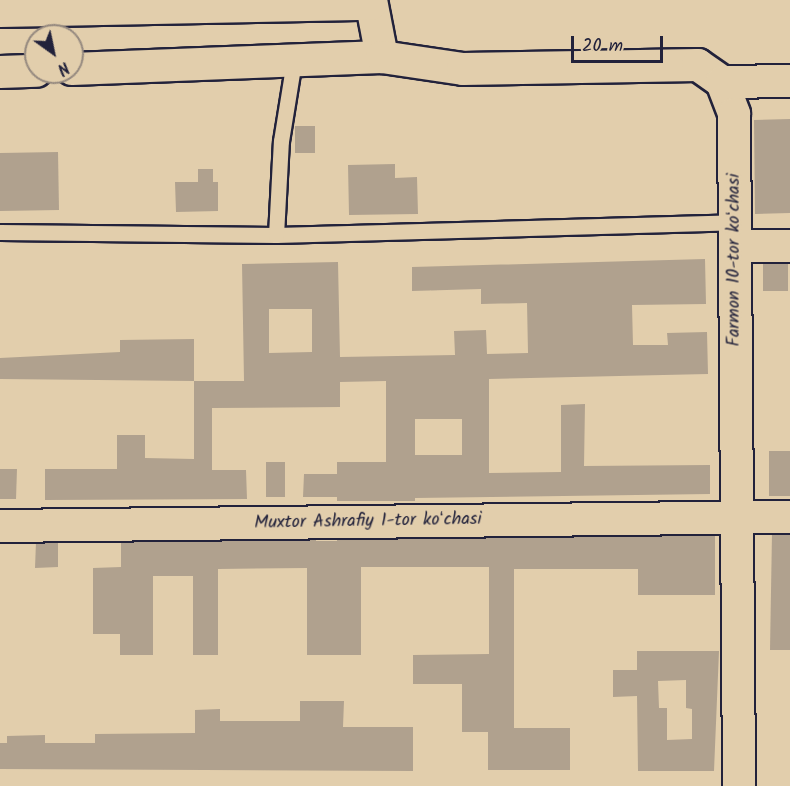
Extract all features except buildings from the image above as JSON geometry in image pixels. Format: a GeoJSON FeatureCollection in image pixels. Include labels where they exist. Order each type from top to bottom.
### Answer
{"type":"FeatureCollection","features":[{"type":"Feature","properties":{"kind":"street"},"geometry":{"type":"LineString","coordinates":[[0,11],[371,2],[382,57]]}},
{"type":"Feature","properties":{"kind":"street"},"geometry":{"type":"LineString","coordinates":[[84,69],[382,57],[463,69],[698,65],[722,82],[790,81]]}},
{"type":"Feature","properties":{"kind":"street"},"geometry":{"type":"LineString","coordinates":[[0,72],[24,71]]}},
{"type":"Feature","properties":{"kind":"street","name":"Farmon 10-tor koʻchasi"},"geometry":{"type":"LineString","coordinates":[[722,82],[734,114],[739,786]]}},
{"type":"Feature","properties":{"kind":"street"},"geometry":{"type":"LineString","coordinates":[[735,234],[790,246]]}},
{"type":"Feature","properties":{"kind":"street","name":"Muxtor Ashrafiy 1-tor koʻchasi"},"geometry":{"type":"LineString","coordinates":[[0,526],[790,517]]}},
{"type":"Feature","properties":{"kind":"lane"},"geometry":{"type":"LineString","coordinates":[[276,235],[281,141],[294,61]]}},
{"type":"Feature","properties":{"kind":"lane"},"geometry":{"type":"LineString","coordinates":[[0,232],[276,235],[735,234]]}}]}
